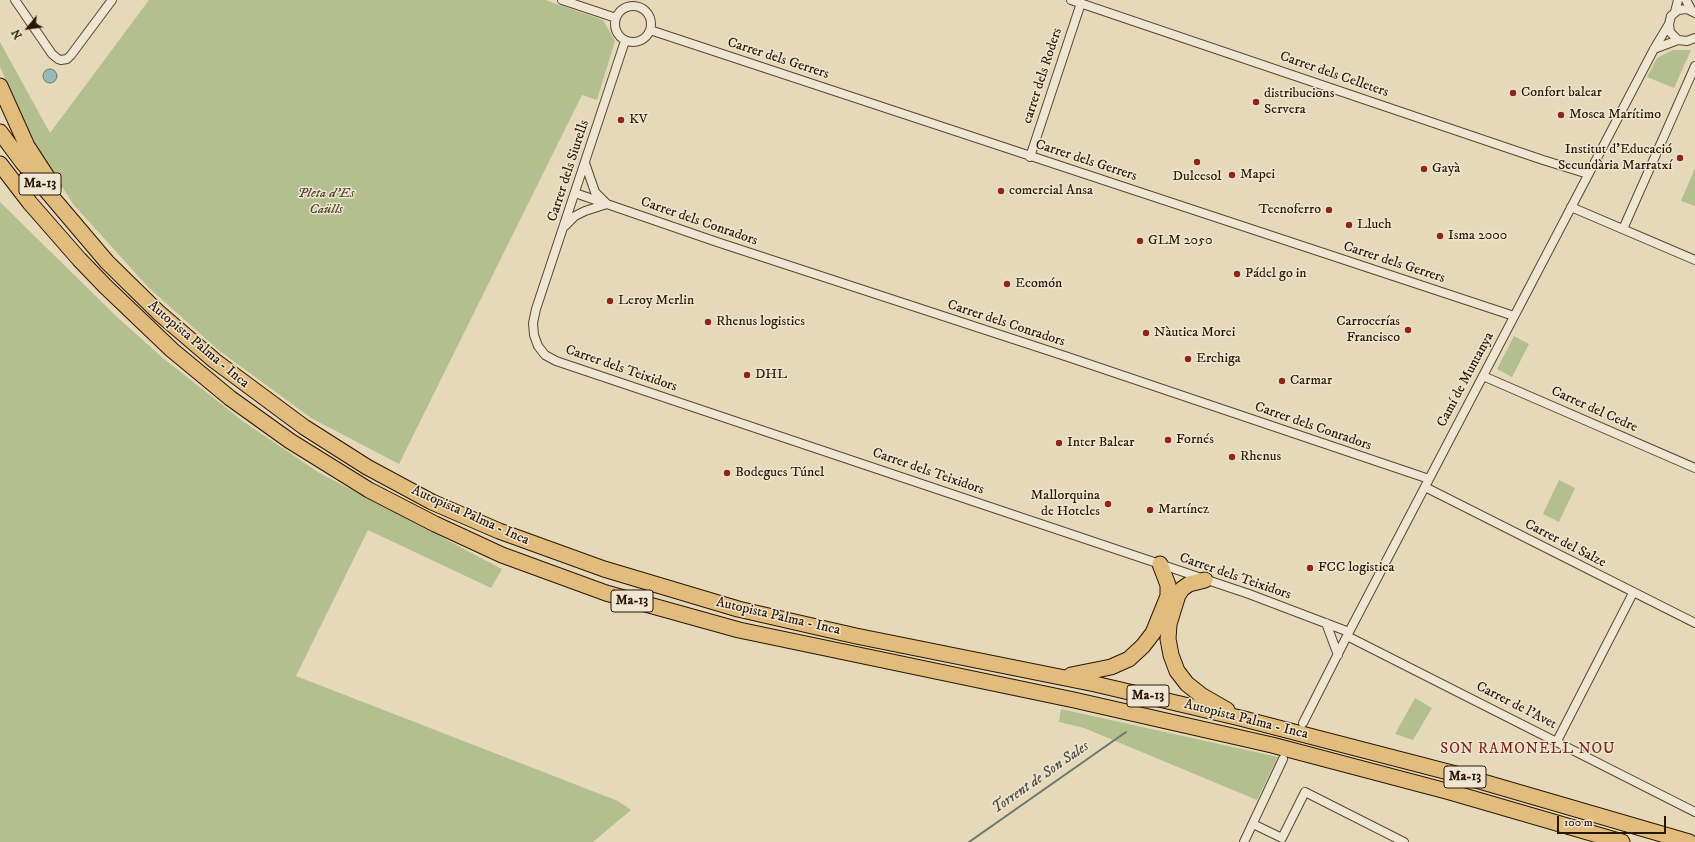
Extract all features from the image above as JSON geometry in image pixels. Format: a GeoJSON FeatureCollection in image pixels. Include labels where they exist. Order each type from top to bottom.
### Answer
{"type":"FeatureCollection","features":[{"type":"Feature","properties":{"kind":"highway"},"geometry":{"type":"LineString","coordinates":[[0,86],[27,146],[50,182],[77,216],[82,234]]}},
{"type":"Feature","properties":{"kind":"highway","name":"Autopista Palma - Inca"},"geometry":{"type":"LineString","coordinates":[[0,132],[23,163],[82,234],[133,288],[159,314],[244,384],[304,427],[367,467],[432,502],[500,531],[562,554],[640,580],[724,605],[826,630],[1056,676],[1327,739],[1475,779],[1689,842]]}},
{"type":"Feature","properties":{"kind":"highway","name":"Autopista Palma - Inca"},"geometry":{"type":"LineString","coordinates":[[0,164],[30,203],[79,260],[124,306],[172,350],[230,398],[290,441],[369,490],[468,540],[536,569],[606,593],[739,630],[1074,700],[1272,745],[1465,796],[1622,842]]}},
{"type":"Feature","properties":{"kind":"highway"},"geometry":{"type":"LineString","coordinates":[[0,181],[52,241],[79,260]]}},
{"type":"Feature","properties":{"kind":"highway"},"geometry":{"type":"LineString","coordinates":[[1056,676],[1094,672],[1111,667],[1129,659],[1143,646],[1153,633],[1168,596],[1168,585],[1160,564]]}},
{"type":"Feature","properties":{"kind":"highway"},"geometry":{"type":"LineString","coordinates":[[1204,580],[1189,584],[1182,589],[1178,595],[1169,624],[1168,639],[1171,656],[1178,671],[1187,684],[1201,695],[1240,718]]}},
{"type":"Feature","properties":{"kind":"street"},"geometry":{"type":"LineString","coordinates":[[15,0],[52,54],[61,60],[66,59],[71,55],[112,0]]}},
{"type":"Feature","properties":{"kind":"street"},"geometry":{"type":"LineString","coordinates":[[562,0],[616,18]]}},
{"type":"Feature","properties":{"kind":"street","name":"Carrer dels Celleters"},"geometry":{"type":"LineString","coordinates":[[1071,0],[1536,158],[1588,174]]}},
{"type":"Feature","properties":{"kind":"street"},"geometry":{"type":"LineString","coordinates":[[1675,12],[1678,0]]}},
{"type":"Feature","properties":{"kind":"street"},"geometry":{"type":"LineString","coordinates":[[1686,0],[1693,12]]}},
{"type":"Feature","properties":{"kind":"street"},"geometry":{"type":"LineString","coordinates":[[638,3],[647,13],[651,24],[650,30],[643,39],[631,42],[625,41],[617,34],[615,29],[616,18],[618,14],[626,7],[638,3]]}},
{"type":"Feature","properties":{"kind":"street","name":"carrer dels Roders"},"geometry":{"type":"LineString","coordinates":[[1030,157],[1081,3]]}},
{"type":"Feature","properties":{"kind":"street"},"geometry":{"type":"LineString","coordinates":[[1675,12],[1682,9],[1693,12]]}},
{"type":"Feature","properties":{"kind":"street","name":"Camí de Muntanya"},"geometry":{"type":"LineString","coordinates":[[1303,723],[1588,174],[1654,49],[1669,24],[1671,16],[1675,12]]}},
{"type":"Feature","properties":{"kind":"street"},"geometry":{"type":"LineString","coordinates":[[1669,24],[1670,32],[1678,40]]}},
{"type":"Feature","properties":{"kind":"street","name":"Carrer dels Gerrers"},"geometry":{"type":"LineString","coordinates":[[650,30],[1514,316]]}},
{"type":"Feature","properties":{"kind":"street"},"geometry":{"type":"LineString","coordinates":[[1654,49],[1678,40],[1687,41],[1695,38]]}},
{"type":"Feature","properties":{"kind":"street","name":"Carrer dels Siurells"},"geometry":{"type":"LineString","coordinates":[[536,309],[625,41]]}},
{"type":"Feature","properties":{"kind":"street"},"geometry":{"type":"LineString","coordinates":[[1623,229],[1695,66]]}},
{"type":"Feature","properties":{"kind":"street"},"geometry":{"type":"LineString","coordinates":[[563,228],[576,216],[585,211],[606,204],[595,192],[585,163]]}},
{"type":"Feature","properties":{"kind":"street","name":"Carrer dels Conradors"},"geometry":{"type":"LineString","coordinates":[[575,193],[1429,479]]}},
{"type":"Feature","properties":{"kind":"street"},"geometry":{"type":"LineString","coordinates":[[1571,207],[1694,258]]}},
{"type":"Feature","properties":{"kind":"street","name":"Carrer dels Teixidors"},"geometry":{"type":"LineString","coordinates":[[536,309],[533,323],[538,346],[545,355],[556,361],[1249,594],[1326,623],[1348,634]]}},
{"type":"Feature","properties":{"kind":"street","name":"Carrer del Cedre"},"geometry":{"type":"LineString","coordinates":[[1483,376],[1695,468]]}},
{"type":"Feature","properties":{"kind":"street","name":"Carrer del Salze"},"geometry":{"type":"LineString","coordinates":[[1425,487],[1695,623]]}},
{"type":"Feature","properties":{"kind":"street"},"geometry":{"type":"LineString","coordinates":[[1557,741],[1633,593]]}},
{"type":"Feature","properties":{"kind":"street"},"geometry":{"type":"LineString","coordinates":[[1326,623],[1338,654]]}},
{"type":"Feature","properties":{"kind":"street","name":"Carrer de l'Avet"},"geometry":{"type":"LineString","coordinates":[[1348,634],[1695,812]]}},
{"type":"Feature","properties":{"kind":"street"},"geometry":{"type":"LineString","coordinates":[[1244,842],[1283,759]]}},
{"type":"Feature","properties":{"kind":"street"},"geometry":{"type":"LineString","coordinates":[[1253,824],[1282,838],[1305,792],[1404,842]]}},
{"type":"Feature","properties":{"kind":"green space","name":"Pleta d'Es Caülls"},"geometry":{"type":"Polygon","coordinates":[[[149,0],[545,0],[603,20],[615,41],[597,100],[582,95],[399,464],[311,418],[217,349],[148,287],[73,204],[38,149],[0,67],[0,42],[50,133],[149,0]]]}},
{"type":"Feature","properties":{"kind":"green space"},"geometry":{"type":"Polygon","coordinates":[[[1673,50],[1691,50],[1674,88],[1647,77],[1657,58],[1673,50]]]}},
{"type":"Feature","properties":{"kind":"green space"},"geometry":{"type":"Polygon","coordinates":[[[1695,168],[1695,206],[1681,201],[1695,168]]]}},
{"type":"Feature","properties":{"kind":"green space"},"geometry":{"type":"Polygon","coordinates":[[[0,202],[117,317],[163,358],[244,422],[318,472],[502,569],[491,588],[368,530],[296,676],[618,801],[631,810],[593,842],[0,842],[0,202]]]}},
{"type":"Feature","properties":{"kind":"green space"},"geometry":{"type":"Polygon","coordinates":[[[1514,336],[1529,344],[1512,377],[1497,369],[1514,336]]]}},
{"type":"Feature","properties":{"kind":"green space"},"geometry":{"type":"Polygon","coordinates":[[[1559,480],[1575,488],[1559,522],[1543,514],[1559,480]]]}},
{"type":"Feature","properties":{"kind":"green space"},"geometry":{"type":"Polygon","coordinates":[[[1415,698],[1432,708],[1413,740],[1395,734],[1415,698]]]}},
{"type":"Feature","properties":{"kind":"green space"},"geometry":{"type":"Polygon","coordinates":[[[1061,709],[1278,757],[1257,800],[1084,728],[1059,722],[1061,709]]]}},
{"type":"Feature","properties":{"kind":"water"},"geometry":{"type":"Polygon","coordinates":[[[47,69],[53,69],[57,73],[57,79],[53,83],[47,83],[43,79],[43,73],[47,69]]]}},
{"type":"Feature","properties":{"kind":"waterway","name":"Torrent de Son Sales"},"geometry":{"type":"LineString","coordinates":[[969,842],[1126,732]]}},
{"type":"Feature","properties":{"kind":"place","name":"Confort balear"},"geometry":{"type":"Point","coordinates":[1513,93]}},
{"type":"Feature","properties":{"kind":"place","name":"distribucions Servera"},"geometry":{"type":"Point","coordinates":[1256,102]}},
{"type":"Feature","properties":{"kind":"place","name":"Mosca Marítimo"},"geometry":{"type":"Point","coordinates":[1561,115]}},
{"type":"Feature","properties":{"kind":"place","name":"KV"},"geometry":{"type":"Point","coordinates":[621,120]}},
{"type":"Feature","properties":{"kind":"place","name":"Institut d'Educació Secundària Marratxí"},"geometry":{"type":"Point","coordinates":[1680,158]}},
{"type":"Feature","properties":{"kind":"place","name":"Dulcesol"},"geometry":{"type":"Point","coordinates":[1197,162]}},
{"type":"Feature","properties":{"kind":"place","name":"Gayà"},"geometry":{"type":"Point","coordinates":[1424,169]}},
{"type":"Feature","properties":{"kind":"place","name":"Mapei"},"geometry":{"type":"Point","coordinates":[1232,175]}},
{"type":"Feature","properties":{"kind":"place","name":"comercial Ansa"},"geometry":{"type":"Point","coordinates":[1001,191]}},
{"type":"Feature","properties":{"kind":"place","name":"Tecnoferro"},"geometry":{"type":"Point","coordinates":[1329,210]}},
{"type":"Feature","properties":{"kind":"place","name":"Lluch"},"geometry":{"type":"Point","coordinates":[1349,225]}},
{"type":"Feature","properties":{"kind":"place","name":"Isma 2000"},"geometry":{"type":"Point","coordinates":[1440,236]}},
{"type":"Feature","properties":{"kind":"place","name":"GLM 2050"},"geometry":{"type":"Point","coordinates":[1140,241]}},
{"type":"Feature","properties":{"kind":"place","name":"Pádel go in"},"geometry":{"type":"Point","coordinates":[1237,274]}},
{"type":"Feature","properties":{"kind":"place","name":"Ecomón"},"geometry":{"type":"Point","coordinates":[1007,284]}},
{"type":"Feature","properties":{"kind":"place","name":"Leroy Merlin"},"geometry":{"type":"Point","coordinates":[610,301]}},
{"type":"Feature","properties":{"kind":"place","name":"Rhenus logistics"},"geometry":{"type":"Point","coordinates":[708,322]}},
{"type":"Feature","properties":{"kind":"place","name":"Carrocerías Francisco"},"geometry":{"type":"Point","coordinates":[1408,330]}},
{"type":"Feature","properties":{"kind":"place","name":"Nàutica Morei"},"geometry":{"type":"Point","coordinates":[1146,333]}},
{"type":"Feature","properties":{"kind":"place","name":"Erchiga"},"geometry":{"type":"Point","coordinates":[1188,359]}},
{"type":"Feature","properties":{"kind":"place","name":"DHL"},"geometry":{"type":"Point","coordinates":[747,375]}},
{"type":"Feature","properties":{"kind":"place","name":"Carmar"},"geometry":{"type":"Point","coordinates":[1282,381]}},
{"type":"Feature","properties":{"kind":"place","name":"Fornés"},"geometry":{"type":"Point","coordinates":[1168,440]}},
{"type":"Feature","properties":{"kind":"place","name":"Inter Balear"},"geometry":{"type":"Point","coordinates":[1059,443]}},
{"type":"Feature","properties":{"kind":"place","name":"Rhenus"},"geometry":{"type":"Point","coordinates":[1232,457]}},
{"type":"Feature","properties":{"kind":"place","name":"Bodegues Túnel"},"geometry":{"type":"Point","coordinates":[727,473]}},
{"type":"Feature","properties":{"kind":"place","name":"Mallorquina de Hoteles"},"geometry":{"type":"Point","coordinates":[1108,504]}},
{"type":"Feature","properties":{"kind":"place","name":"Martínez"},"geometry":{"type":"Point","coordinates":[1150,510]}},
{"type":"Feature","properties":{"kind":"place","name":"FCC logistica"},"geometry":{"type":"Point","coordinates":[1310,568]}},
{"type":"Feature","properties":{"kind":"district","name":"SON RAMONELL NOU"},"geometry":{"type":"Point","coordinates":[1528,750]}}]}
